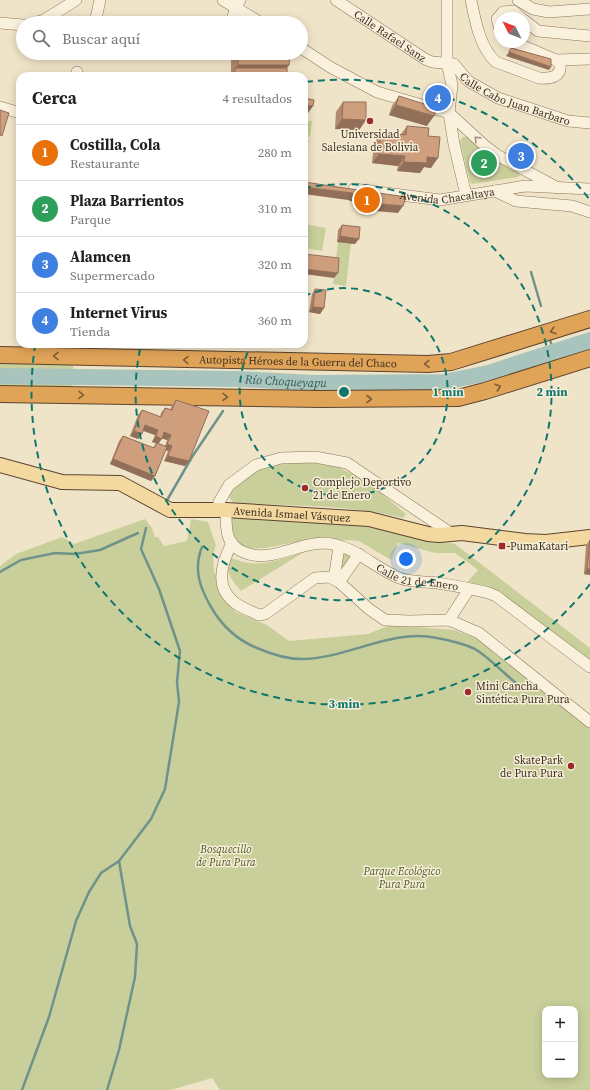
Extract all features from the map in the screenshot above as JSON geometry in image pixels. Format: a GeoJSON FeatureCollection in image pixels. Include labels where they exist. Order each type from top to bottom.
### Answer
{"type":"FeatureCollection","features":[{"type":"Feature","properties":{"kind":"highway","name":"Autopista Héroes de la Guerra del Chaco"},"geometry":{"type":"LineString","coordinates":[[0,355],[428,364],[451,362],[590,319]]}},
{"type":"Feature","properties":{"kind":"highway"},"geometry":{"type":"LineString","coordinates":[[0,394],[320,399],[458,398],[485,392],[590,358]]}},
{"type":"Feature","properties":{"kind":"main road","name":"Avenida Ismael Vásquez"},"geometry":{"type":"LineString","coordinates":[[0,465],[62,482],[120,483],[170,510],[222,510],[369,519],[428,534],[439,535],[462,533],[546,542],[590,538]]}},
{"type":"Feature","properties":{"kind":"street"},"geometry":{"type":"LineString","coordinates":[[50,16],[76,0]]}},
{"type":"Feature","properties":{"kind":"street"},"geometry":{"type":"LineString","coordinates":[[97,16],[100,0]]}},
{"type":"Feature","properties":{"kind":"street"},"geometry":{"type":"LineString","coordinates":[[223,0],[238,3],[253,16]]}},
{"type":"Feature","properties":{"kind":"street","name":"Calle Rafael Sanz"},"geometry":{"type":"LineString","coordinates":[[336,0],[425,59],[432,62],[447,63]]}},
{"type":"Feature","properties":{"kind":"street"},"geometry":{"type":"LineString","coordinates":[[447,0],[447,63],[452,85],[449,113],[454,144],[466,195]]}},
{"type":"Feature","properties":{"kind":"street"},"geometry":{"type":"LineString","coordinates":[[470,0],[486,50],[496,62],[539,78],[546,79],[558,75],[561,70],[560,64],[556,60],[528,48]]}},
{"type":"Feature","properties":{"kind":"street"},"geometry":{"type":"LineString","coordinates":[[518,0],[533,9],[549,12],[567,5],[590,9]]}},
{"type":"Feature","properties":{"kind":"street"},"geometry":{"type":"LineString","coordinates":[[233,16],[238,3]]}},
{"type":"Feature","properties":{"kind":"street"},"geometry":{"type":"LineString","coordinates":[[503,12],[514,12]]}},
{"type":"Feature","properties":{"kind":"street"},"geometry":{"type":"LineString","coordinates":[[0,23],[16,24]]}},
{"type":"Feature","properties":{"kind":"street"},"geometry":{"type":"LineString","coordinates":[[530,24],[538,30],[590,36]]}},
{"type":"Feature","properties":{"kind":"street"},"geometry":{"type":"LineString","coordinates":[[308,53],[330,67],[377,92],[449,113],[497,155],[558,188]]}},
{"type":"Feature","properties":{"kind":"street"},"geometry":{"type":"LineString","coordinates":[[556,60],[590,59]]}},
{"type":"Feature","properties":{"kind":"street","name":"Calle Cabo Juan Barbaro"},"geometry":{"type":"LineString","coordinates":[[447,63],[454,64],[468,81],[498,98],[561,119],[577,123],[590,123]]}},
{"type":"Feature","properties":{"kind":"street"},"geometry":{"type":"LineString","coordinates":[[0,107],[16,112]]}},
{"type":"Feature","properties":{"kind":"street","name":"Avenida Chacaltaya"},"geometry":{"type":"LineString","coordinates":[[342,188],[440,200],[525,186],[590,189]]}},
{"type":"Feature","properties":{"kind":"street"},"geometry":{"type":"LineString","coordinates":[[495,191],[516,201],[572,206],[590,212]]}},
{"type":"Feature","properties":{"kind":"street"},"geometry":{"type":"LineString","coordinates":[[452,534],[347,463],[315,457],[281,458],[256,465],[236,478],[229,485],[221,498],[226,534],[232,543],[222,561],[221,570],[224,588],[235,602],[259,615],[265,614],[315,578],[324,577],[337,581],[369,610],[385,620],[449,620],[479,633],[590,722]]}},
{"type":"Feature","properties":{"kind":"street","name":"Calle 21 de Enero"},"geometry":{"type":"LineString","coordinates":[[232,543],[241,551],[260,556],[309,544],[324,543],[339,546],[359,554],[374,565],[397,578],[408,581],[437,583],[496,596],[590,667]]}},
{"type":"Feature","properties":{"kind":"street"},"geometry":{"type":"LineString","coordinates":[[337,581],[339,546]]}},
{"type":"Feature","properties":{"kind":"street"},"geometry":{"type":"LineString","coordinates":[[337,581],[359,554]]}},
{"type":"Feature","properties":{"kind":"street"},"geometry":{"type":"LineString","coordinates":[[449,620],[469,589]]}},
{"type":"Feature","properties":{"kind":"green space"},"geometry":{"type":"Polygon","coordinates":[[[308,120],[312,121],[310,137],[308,137],[308,120]]]}},
{"type":"Feature","properties":{"kind":"green space"},"geometry":{"type":"Polygon","coordinates":[[[462,137],[468,137],[485,154],[519,172],[520,175],[518,177],[472,184],[470,182],[460,142],[462,137]]]}},
{"type":"Feature","properties":{"kind":"green space"},"geometry":{"type":"Polygon","coordinates":[[[308,225],[326,228],[322,251],[308,249],[308,225]]]}},
{"type":"Feature","properties":{"kind":"green space"},"geometry":{"type":"Polygon","coordinates":[[[338,242],[351,243],[346,286],[333,284],[338,242]]]}},
{"type":"Feature","properties":{"kind":"green space"},"geometry":{"type":"Polygon","coordinates":[[[0,363],[73,365],[73,371],[0,369],[0,363]]]}},
{"type":"Feature","properties":{"kind":"green space"},"geometry":{"type":"Polygon","coordinates":[[[0,379],[73,379],[71,388],[0,386],[0,379]]]}},
{"type":"Feature","properties":{"kind":"green space","name":"Complejo Deportivo 21 de Enero"},"geometry":{"type":"Polygon","coordinates":[[[300,459],[334,465],[358,477],[375,488],[406,514],[403,518],[362,510],[341,508],[298,505],[234,504],[229,497],[235,487],[242,480],[260,469],[279,463],[300,459]]]}},
{"type":"Feature","properties":{"kind":"green space"},"geometry":{"type":"Polygon","coordinates":[[[229,518],[363,524],[455,544],[590,648],[590,662],[495,590],[465,585],[478,570],[455,553],[435,553],[398,543],[391,560],[359,541],[314,538],[266,548],[244,549],[231,537],[229,518]]]}},
{"type":"Feature","properties":{"kind":"green space","name":"Bosquecillo de Pura Pura"},"geometry":{"type":"Polygon","coordinates":[[[145,519],[152,528],[155,537],[158,537],[164,546],[187,541],[191,519],[208,522],[216,545],[213,555],[214,571],[226,600],[236,612],[267,625],[289,641],[368,634],[390,625],[454,630],[475,638],[492,649],[590,728],[590,1090],[220,1090],[212,1078],[171,1090],[0,1090],[0,566],[16,554],[62,537],[74,544],[145,519]]]}},
{"type":"Feature","properties":{"kind":"green space"},"geometry":{"type":"Polygon","coordinates":[[[342,551],[354,555],[339,576],[342,551]]]}},
{"type":"Feature","properties":{"kind":"green space"},"geometry":{"type":"Polygon","coordinates":[[[304,552],[241,591],[231,578],[228,570],[226,555],[246,563],[265,563],[304,552]]]}},
{"type":"Feature","properties":{"kind":"building"},"geometry":{"type":"Polygon","coordinates":[[[511,48],[551,59],[551,67],[509,52],[511,48]]]}},
{"type":"Feature","properties":{"kind":"building"},"geometry":{"type":"Polygon","coordinates":[[[238,60],[290,60],[289,65],[238,65],[238,60]]]}},
{"type":"Feature","properties":{"kind":"building"},"geometry":{"type":"Polygon","coordinates":[[[235,68],[287,68],[287,72],[235,72],[235,68]]]}},
{"type":"Feature","properties":{"kind":"building"},"geometry":{"type":"Polygon","coordinates":[[[399,96],[437,108],[434,116],[396,105],[399,96]]]}},
{"type":"Feature","properties":{"kind":"building"},"geometry":{"type":"Polygon","coordinates":[[[308,99],[314,100],[313,106],[308,105],[308,99]]]}},
{"type":"Feature","properties":{"kind":"building"},"geometry":{"type":"Polygon","coordinates":[[[343,102],[366,102],[366,120],[342,119],[343,102]]]}},
{"type":"Feature","properties":{"kind":"building"},"geometry":{"type":"Polygon","coordinates":[[[0,110],[9,113],[2,136],[0,135],[0,110]]]}},
{"type":"Feature","properties":{"kind":"building"},"geometry":{"type":"Polygon","coordinates":[[[407,126],[429,128],[428,136],[440,137],[438,158],[427,157],[427,163],[404,162],[405,156],[379,154],[381,133],[406,135],[407,126]]]}},
{"type":"Feature","properties":{"kind":"building"},"geometry":{"type":"Polygon","coordinates":[[[308,183],[406,197],[403,206],[380,204],[352,193],[308,188],[308,183]]]}},
{"type":"Feature","properties":{"kind":"building"},"geometry":{"type":"Polygon","coordinates":[[[342,225],[360,227],[359,239],[340,236],[342,225]]]}},
{"type":"Feature","properties":{"kind":"building"},"geometry":{"type":"Polygon","coordinates":[[[308,254],[339,258],[338,273],[308,269],[308,254]]]}},
{"type":"Feature","properties":{"kind":"building"},"geometry":{"type":"Polygon","coordinates":[[[315,289],[326,290],[324,308],[313,307],[315,289]]]}},
{"type":"Feature","properties":{"kind":"building"},"geometry":{"type":"Polygon","coordinates":[[[176,400],[209,411],[189,461],[168,456],[172,446],[167,444],[171,435],[164,432],[162,439],[156,436],[158,430],[145,425],[142,434],[134,431],[142,410],[161,417],[165,408],[172,410],[176,400]]]}},
{"type":"Feature","properties":{"kind":"building"},"geometry":{"type":"Polygon","coordinates":[[[123,436],[154,448],[157,443],[167,447],[155,476],[113,459],[123,436]]]}},
{"type":"Feature","properties":{"kind":"building"},"geometry":{"type":"Polygon","coordinates":[[[590,540],[590,569],[587,569],[590,540]]]}},
{"type":"Feature","properties":{"kind":"waterway"},"geometry":{"type":"LineString","coordinates":[[531,272],[541,306]]}},
{"type":"Feature","properties":{"kind":"waterway"},"geometry":{"type":"LineString","coordinates":[[550,340],[554,352]]}},
{"type":"Feature","properties":{"kind":"waterway","name":"Río Choqueyapu"},"geometry":{"type":"LineString","coordinates":[[0,376],[239,379],[313,383],[444,382],[488,373],[590,340]]}},
{"type":"Feature","properties":{"kind":"waterway"},"geometry":{"type":"LineString","coordinates":[[166,502],[192,457],[223,411]]}},
{"type":"Feature","properties":{"kind":"waterway"},"geometry":{"type":"LineString","coordinates":[[22,1090],[49,1017],[76,921],[89,892],[101,873],[119,861],[151,819],[165,789],[179,702],[177,682],[180,651],[159,589],[141,549],[146,528]]}},
{"type":"Feature","properties":{"kind":"waterway"},"geometry":{"type":"LineString","coordinates":[[0,572],[21,560],[55,553],[75,554],[100,550],[138,533]]}},
{"type":"Feature","properties":{"kind":"waterway"},"geometry":{"type":"LineString","coordinates":[[202,547],[199,555],[198,571],[201,585],[207,600],[215,614],[225,626],[237,637],[250,645],[279,656],[301,659],[318,658],[403,637],[420,636],[437,638],[456,642],[475,649],[517,684]]}},
{"type":"Feature","properties":{"kind":"waterway"},"geometry":{"type":"LineString","coordinates":[[107,1090],[119,1050],[135,977],[137,944],[130,926],[119,861]]}},
{"type":"Feature","properties":{"kind":"place","name":"Internet Virus"},"geometry":{"type":"Point","coordinates":[438,98]}},
{"type":"Feature","properties":{"kind":"place","name":"Universidad Salesiana de Bolivia"},"geometry":{"type":"Point","coordinates":[370,121]}},
{"type":"Feature","properties":{"kind":"place","name":"Alamcen"},"geometry":{"type":"Point","coordinates":[521,156]}},
{"type":"Feature","properties":{"kind":"place","name":"Plaza Barrientos"},"geometry":{"type":"Point","coordinates":[484,163]}},
{"type":"Feature","properties":{"kind":"place","name":"Costilla, Cola"},"geometry":{"type":"Point","coordinates":[367,200]}},
{"type":"Feature","properties":{"kind":"place","name":"Complejo Deportivo 21 de Enero"},"geometry":{"type":"Point","coordinates":[305,488]}},
{"type":"Feature","properties":{"kind":"place","name":"PumaKatari"},"geometry":{"type":"Point","coordinates":[502,546]}},
{"type":"Feature","properties":{"kind":"place","name":"Mini Cancha Sintética Pura Pura"},"geometry":{"type":"Point","coordinates":[468,692]}},
{"type":"Feature","properties":{"kind":"place","name":"SkatePark de Pura Pura"},"geometry":{"type":"Point","coordinates":[571,766]}},
{"type":"Feature","properties":{"kind":"park label","name":"Parque Ecológico Pura Pura"},"geometry":{"type":"Point","coordinates":[402,877]}}]}
